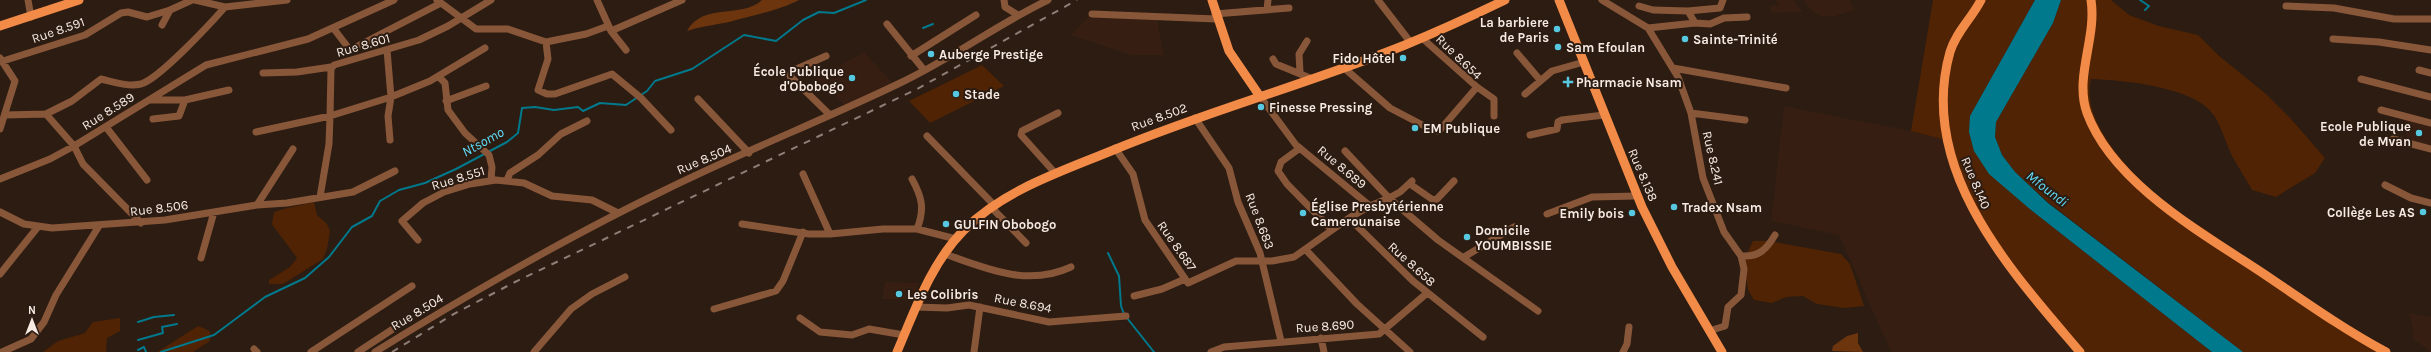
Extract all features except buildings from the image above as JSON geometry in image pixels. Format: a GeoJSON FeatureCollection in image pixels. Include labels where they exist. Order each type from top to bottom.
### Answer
{"type":"FeatureCollection","features":[{"type":"Feature","properties":{"kind":"main road"},"geometry":{"type":"LineString","coordinates":[[0,26],[71,0]]}},
{"type":"Feature","properties":{"kind":"main road"},"geometry":{"type":"LineString","coordinates":[[0,22],[31,15],[79,0]]}},
{"type":"Feature","properties":{"kind":"main road"},"geometry":{"type":"LineString","coordinates":[[1212,0],[1222,38],[1234,64],[1259,95]]}},
{"type":"Feature","properties":{"kind":"main road","name":"Rue 8.502"},"geometry":{"type":"LineString","coordinates":[[897,352],[916,307],[945,254],[956,239],[992,206],[1056,174],[1115,148],[1259,95],[1411,43],[1462,22],[1505,0]]}},
{"type":"Feature","properties":{"kind":"main road","name":"Rue 8.138"},"geometry":{"type":"LineString","coordinates":[[1559,0],[1637,196],[1672,267],[1722,352]]}},
{"type":"Feature","properties":{"kind":"main road","name":"Rue 8.140"},"geometry":{"type":"LineString","coordinates":[[1981,0],[1958,34],[1946,65],[1942,102],[1946,140],[1957,174],[1975,215],[2003,256],[2080,352]]}},
{"type":"Feature","properties":{"kind":"main road"},"geometry":{"type":"LineString","coordinates":[[2091,0],[2093,22],[2084,65],[2082,84],[2084,101],[2088,115],[2100,137],[2117,160],[2157,200],[2185,220],[2324,315],[2386,352]]}},
{"type":"Feature","properties":{"kind":"street"},"geometry":{"type":"LineString","coordinates":[[28,0],[31,15]]}},
{"type":"Feature","properties":{"kind":"street"},"geometry":{"type":"LineString","coordinates":[[193,0],[225,7],[245,4],[270,5],[287,0]]}},
{"type":"Feature","properties":{"kind":"street","name":"Rue 8.591"},"geometry":{"type":"LineString","coordinates":[[1,60],[85,35],[120,12],[147,16],[170,10],[193,0]]}},
{"type":"Feature","properties":{"kind":"street","name":"Rue 8.589"},"geometry":{"type":"LineString","coordinates":[[0,179],[50,159],[74,146],[198,69],[227,60],[290,45],[334,29],[394,0]]}},
{"type":"Feature","properties":{"kind":"street","name":"Rue 8.601"},"geometry":{"type":"LineString","coordinates":[[320,197],[329,144],[331,67],[419,40],[460,19],[491,0]]}},
{"type":"Feature","properties":{"kind":"street"},"geometry":{"type":"LineString","coordinates":[[597,0],[610,28],[626,50]]}},
{"type":"Feature","properties":{"kind":"street"},"geometry":{"type":"LineString","coordinates":[[350,50],[439,2],[460,19],[476,29],[508,29],[546,42],[610,28],[682,0]]}},
{"type":"Feature","properties":{"kind":"street"},"geometry":{"type":"LineString","coordinates":[[1004,0],[1006,7],[1018,15]]}},
{"type":"Feature","properties":{"kind":"street","name":"Rue 8.504"},"geometry":{"type":"LineString","coordinates":[[375,352],[450,306],[618,213],[666,189],[749,153],[948,59],[1018,15],[1048,0]]}},
{"type":"Feature","properties":{"kind":"street"},"geometry":{"type":"LineString","coordinates":[[1267,10],[1268,0]]}},
{"type":"Feature","properties":{"kind":"street"},"geometry":{"type":"LineString","coordinates":[[1378,0],[1411,43]]}},
{"type":"Feature","properties":{"kind":"street"},"geometry":{"type":"LineString","coordinates":[[1487,0],[1495,5]]}},
{"type":"Feature","properties":{"kind":"street","name":"Rue 8.241"},"geometry":{"type":"LineString","coordinates":[[1602,0],[1648,28],[1673,68],[1682,87],[1690,113],[1703,178],[1724,232],[1741,256],[1744,269],[1741,295],[1728,307],[1726,326],[1709,331]]}},
{"type":"Feature","properties":{"kind":"street"},"geometry":{"type":"LineString","coordinates":[[1639,6],[1653,10],[1688,11],[1720,8],[1723,0]]}},
{"type":"Feature","properties":{"kind":"street"},"geometry":{"type":"LineString","coordinates":[[2286,6],[2328,7],[2394,19],[2431,19]]}},
{"type":"Feature","properties":{"kind":"street"},"geometry":{"type":"LineString","coordinates":[[5,115],[46,114],[72,101],[101,80],[133,86],[146,83],[206,28],[225,7]]}},
{"type":"Feature","properties":{"kind":"street"},"geometry":{"type":"LineString","coordinates":[[1092,14],[1216,16],[1289,8]]}},
{"type":"Feature","properties":{"kind":"street"},"geometry":{"type":"LineString","coordinates":[[162,25],[170,10]]}},
{"type":"Feature","properties":{"kind":"street"},"geometry":{"type":"LineString","coordinates":[[1688,11],[1695,23]]}},
{"type":"Feature","properties":{"kind":"street"},"geometry":{"type":"LineString","coordinates":[[911,56],[976,15]]}},
{"type":"Feature","properties":{"kind":"street"},"geometry":{"type":"LineString","coordinates":[[1648,28],[1695,23],[1710,24],[1724,18],[1747,17]]}},
{"type":"Feature","properties":{"kind":"street"},"geometry":{"type":"LineString","coordinates":[[887,24],[911,56],[924,70]]}},
{"type":"Feature","properties":{"kind":"street"},"geometry":{"type":"LineString","coordinates":[[334,29],[357,59]]}},
{"type":"Feature","properties":{"kind":"street","name":"Rue 8.654"},"geometry":{"type":"LineString","coordinates":[[1343,67],[1386,105],[1436,131],[1442,129],[1477,87],[1422,38]]}},
{"type":"Feature","properties":{"kind":"street"},"geometry":{"type":"LineString","coordinates":[[2334,39],[2372,41],[2431,50]]}},
{"type":"Feature","properties":{"kind":"street"},"geometry":{"type":"LineString","coordinates":[[1300,72],[1299,54],[1307,41]]}},
{"type":"Feature","properties":{"kind":"street"},"geometry":{"type":"LineString","coordinates":[[546,42],[548,48],[546,66],[538,90],[546,94],[555,94],[612,74],[645,102],[671,130]]}},
{"type":"Feature","properties":{"kind":"street"},"geometry":{"type":"LineString","coordinates":[[256,132],[330,116],[391,97],[439,77],[485,48]]}},
{"type":"Feature","properties":{"kind":"street"},"geometry":{"type":"LineString","coordinates":[[387,50],[391,97],[388,116],[390,140]]}},
{"type":"Feature","properties":{"kind":"street"},"geometry":{"type":"LineString","coordinates":[[1517,53],[1540,80]]}},
{"type":"Feature","properties":{"kind":"street"},"geometry":{"type":"LineString","coordinates":[[826,56],[792,71],[790,76],[804,92],[830,115]]}},
{"type":"Feature","properties":{"kind":"street"},"geometry":{"type":"LineString","coordinates":[[1273,59],[1276,64],[1300,72],[1310,78]]}},
{"type":"Feature","properties":{"kind":"street"},"geometry":{"type":"LineString","coordinates":[[0,129],[15,81],[1,60]]}},
{"type":"Feature","properties":{"kind":"street"},"geometry":{"type":"LineString","coordinates":[[1525,94],[1540,80],[1558,68],[1584,62]]}},
{"type":"Feature","properties":{"kind":"street"},"geometry":{"type":"LineString","coordinates":[[263,73],[297,72],[331,67]]}},
{"type":"Feature","properties":{"kind":"street"},"geometry":{"type":"LineString","coordinates":[[1673,68],[1786,88]]}},
{"type":"Feature","properties":{"kind":"street"},"geometry":{"type":"LineString","coordinates":[[2419,70],[2431,73]]}},
{"type":"Feature","properties":{"kind":"street"},"geometry":{"type":"LineString","coordinates":[[0,75],[8,71]]}},
{"type":"Feature","properties":{"kind":"street"},"geometry":{"type":"LineString","coordinates":[[439,77],[445,83],[448,110],[459,126],[489,155],[492,167],[491,180]]}},
{"type":"Feature","properties":{"kind":"street"},"geometry":{"type":"LineString","coordinates":[[2361,79],[2431,98]]}},
{"type":"Feature","properties":{"kind":"street"},"geometry":{"type":"LineString","coordinates":[[446,101],[486,86]]}},
{"type":"Feature","properties":{"kind":"street"},"geometry":{"type":"LineString","coordinates":[[1477,87],[1494,99],[1494,116]]}},
{"type":"Feature","properties":{"kind":"street"},"geometry":{"type":"LineString","coordinates":[[149,100],[185,100],[229,90]]}},
{"type":"Feature","properties":{"kind":"street","name":"Rue 8.689"},"geometry":{"type":"LineString","coordinates":[[1259,95],[1300,148],[1370,206],[1389,198],[1411,183],[1433,200],[1437,200],[1454,181]]}},
{"type":"Feature","properties":{"kind":"street"},"geometry":{"type":"LineString","coordinates":[[698,99],[749,153]]}},
{"type":"Feature","properties":{"kind":"street"},"geometry":{"type":"LineString","coordinates":[[153,119],[179,116],[185,100]]}},
{"type":"Feature","properties":{"kind":"street"},"geometry":{"type":"LineString","coordinates":[[2381,110],[2431,123]]}},
{"type":"Feature","properties":{"kind":"street"},"geometry":{"type":"LineString","coordinates":[[1056,174],[1021,135],[1022,131],[1058,113]]}},
{"type":"Feature","properties":{"kind":"street"},"geometry":{"type":"LineString","coordinates":[[1690,113],[1745,120]]}},
{"type":"Feature","properties":{"kind":"street"},"geometry":{"type":"LineString","coordinates":[[46,114],[74,146],[83,164],[121,205],[141,223]]}},
{"type":"Feature","properties":{"kind":"street"},"geometry":{"type":"LineString","coordinates":[[1530,135],[1557,129],[1558,122],[1562,120],[1604,115]]}},
{"type":"Feature","properties":{"kind":"street","name":"Rue 8.683"},"geometry":{"type":"LineString","coordinates":[[1195,118],[1225,160],[1238,202],[1257,244],[1262,260],[1281,341]]}},
{"type":"Feature","properties":{"kind":"street"},"geometry":{"type":"LineString","coordinates":[[507,180],[510,173],[538,155],[562,134],[587,121]]}},
{"type":"Feature","properties":{"kind":"street"},"geometry":{"type":"LineString","coordinates":[[106,127],[148,180]]}},
{"type":"Feature","properties":{"kind":"street"},"geometry":{"type":"LineString","coordinates":[[927,136],[1026,243]]}},
{"type":"Feature","properties":{"kind":"street"},"geometry":{"type":"LineString","coordinates":[[2393,139],[2431,149]]}},
{"type":"Feature","properties":{"kind":"street","name":"Rue 8.687"},"geometry":{"type":"LineString","coordinates":[[1115,148],[1133,174],[1145,220],[1188,283],[1236,261],[1287,260],[1306,250],[1331,229],[1349,218]]}},
{"type":"Feature","properties":{"kind":"street"},"geometry":{"type":"LineString","coordinates":[[1300,148],[1281,162],[1278,171],[1287,184],[1331,229]]}},
{"type":"Feature","properties":{"kind":"street"},"geometry":{"type":"LineString","coordinates":[[257,205],[293,149]]}},
{"type":"Feature","properties":{"kind":"street"},"geometry":{"type":"LineString","coordinates":[[1345,151],[1389,198],[1424,229],[1538,311]]}},
{"type":"Feature","properties":{"kind":"street","name":"Rue 8.506"},"geometry":{"type":"LineString","coordinates":[[0,212],[8,218],[37,228],[141,223],[353,192],[395,171]]}},
{"type":"Feature","properties":{"kind":"street"},"geometry":{"type":"LineString","coordinates":[[804,174],[830,234]]}},
{"type":"Feature","properties":{"kind":"street"},"geometry":{"type":"LineString","coordinates":[[912,179],[920,192],[924,205],[917,229]]}},
{"type":"Feature","properties":{"kind":"street","name":"Rue 8.551"},"geometry":{"type":"LineString","coordinates":[[418,240],[402,221],[424,203],[457,189],[491,180],[507,180],[532,185],[547,195],[592,200],[618,213]]}},
{"type":"Feature","properties":{"kind":"street"},"geometry":{"type":"LineString","coordinates":[[2385,185],[2411,198],[2431,203]]}},
{"type":"Feature","properties":{"kind":"street"},"geometry":{"type":"LineString","coordinates":[[1547,214],[1592,197],[1637,196]]}},
{"type":"Feature","properties":{"kind":"street"},"geometry":{"type":"LineString","coordinates":[[1349,218],[1370,206]]}},
{"type":"Feature","properties":{"kind":"street"},"geometry":{"type":"LineString","coordinates":[[201,258],[214,212]]}},
{"type":"Feature","properties":{"kind":"street","name":"Rue 8.658"},"geometry":{"type":"LineString","coordinates":[[1349,218],[1386,258],[1426,294],[1483,337]]}},
{"type":"Feature","properties":{"kind":"street"},"geometry":{"type":"LineString","coordinates":[[742,224],[830,234],[884,229],[917,229],[956,239]]}},
{"type":"Feature","properties":{"kind":"street"},"geometry":{"type":"LineString","coordinates":[[2,352],[31,339],[44,322],[56,295],[99,226]]}},
{"type":"Feature","properties":{"kind":"street"},"geometry":{"type":"LineString","coordinates":[[1464,258],[1514,227]]}},
{"type":"Feature","properties":{"kind":"street"},"geometry":{"type":"LineString","coordinates":[[0,274],[37,228]]}},
{"type":"Feature","properties":{"kind":"street"},"geometry":{"type":"LineString","coordinates":[[714,309],[776,291],[783,281],[803,232]]}},
{"type":"Feature","properties":{"kind":"street"},"geometry":{"type":"LineString","coordinates":[[1741,256],[1752,257],[1761,254],[1769,247],[1775,235]]}},
{"type":"Feature","properties":{"kind":"street"},"geometry":{"type":"LineString","coordinates":[[1306,250],[1385,331],[1410,352]]}},
{"type":"Feature","properties":{"kind":"street"},"geometry":{"type":"LineString","coordinates":[[945,254],[995,270],[1043,278],[1071,267]]}},
{"type":"Feature","properties":{"kind":"street"},"geometry":{"type":"LineString","coordinates":[[534,352],[571,309],[592,294],[625,277]]}},
{"type":"Feature","properties":{"kind":"street"},"geometry":{"type":"LineString","coordinates":[[1134,296],[1162,289],[1185,279]]}},
{"type":"Feature","properties":{"kind":"street"},"geometry":{"type":"LineString","coordinates":[[311,352],[412,286]]}},
{"type":"Feature","properties":{"kind":"street"},"geometry":{"type":"LineString","coordinates":[[1385,331],[1408,307],[1426,294]]}},
{"type":"Feature","properties":{"kind":"street","name":"Rue 8.694"},"geometry":{"type":"LineString","coordinates":[[916,307],[947,308],[969,305],[1049,322],[1126,316]]}},
{"type":"Feature","properties":{"kind":"street"},"geometry":{"type":"LineString","coordinates":[[974,352],[980,307]]}},
{"type":"Feature","properties":{"kind":"street"},"geometry":{"type":"LineString","coordinates":[[800,318],[820,332],[838,335],[852,335],[869,329],[904,336]]}},
{"type":"Feature","properties":{"kind":"street"},"geometry":{"type":"LineString","coordinates":[[358,352],[396,327]]}},
{"type":"Feature","properties":{"kind":"street"},"geometry":{"type":"LineString","coordinates":[[1623,352],[1627,344],[1629,327]]}},
{"type":"Feature","properties":{"kind":"street","name":"Rue 8.690"},"geometry":{"type":"LineString","coordinates":[[1211,352],[1224,346],[1371,335],[1385,331]]}},
{"type":"Feature","properties":{"kind":"street"},"geometry":{"type":"LineString","coordinates":[[1321,338],[1324,352]]}},
{"type":"Feature","properties":{"kind":"street"},"geometry":{"type":"LineString","coordinates":[[1224,346],[1231,352]]}},
{"type":"Feature","properties":{"kind":"shaded area"},"geometry":{"type":"Polygon","coordinates":[[[762,0],[799,0],[760,14],[687,31],[694,22],[712,13],[744,9],[754,6],[762,0]]]}},
{"type":"Feature","properties":{"kind":"shaded area"},"geometry":{"type":"Polygon","coordinates":[[[1776,0],[1794,0],[1803,12],[1771,13],[1770,6],[1779,5],[1776,0]]]}},
{"type":"Feature","properties":{"kind":"shaded area"},"geometry":{"type":"Polygon","coordinates":[[[1803,0],[1849,0],[1855,10],[1835,16],[1821,16],[1812,11],[1803,0]]]}},
{"type":"Feature","properties":{"kind":"shaded area"},"geometry":{"type":"Polygon","coordinates":[[[1933,0],[2035,0],[1970,116],[2031,210],[2212,352],[2080,352],[1975,215],[1946,140],[1911,131],[1933,0]]]}},
{"type":"Feature","properties":{"kind":"shaded area"},"geometry":{"type":"Polygon","coordinates":[[[2061,0],[2111,0],[2129,15],[2159,26],[2198,35],[2218,55],[2266,94],[2291,119],[2325,158],[2315,173],[2276,197],[2252,190],[2232,156],[2220,126],[2215,117],[2206,107],[2177,92],[2159,87],[2121,81],[2091,79],[2090,98],[2095,117],[2105,136],[2118,155],[2150,188],[2180,214],[2208,231],[2318,308],[2386,352],[2243,352],[2048,202],[2015,172],[2002,155],[1995,137],[1996,122],[2053,23],[2061,0]]]}},
{"type":"Feature","properties":{"kind":"shaded area"},"geometry":{"type":"Polygon","coordinates":[[[1089,16],[1157,18],[1164,55],[1130,55],[1071,35],[1089,16]]]}},
{"type":"Feature","properties":{"kind":"shaded area","name":"École Publique d'Obobogo"},"geometry":{"type":"Polygon","coordinates":[[[864,52],[893,83],[846,106],[811,74],[838,66],[864,52]]]}},
{"type":"Feature","properties":{"kind":"shaded area","name":"Stade"},"geometry":{"type":"Polygon","coordinates":[[[982,65],[1004,86],[930,123],[909,101],[982,65]]]}},
{"type":"Feature","properties":{"kind":"shaded area"},"geometry":{"type":"Polygon","coordinates":[[[1784,106],[1911,131],[1946,140],[2080,352],[1891,352],[1839,235],[1771,221],[1784,106]]]}},
{"type":"Feature","properties":{"kind":"shaded area","name":"Ecole Publique de Mvan"},"geometry":{"type":"Polygon","coordinates":[[[2404,118],[2431,125],[2431,148],[2407,141],[2404,118]]]}},
{"type":"Feature","properties":{"kind":"shaded area"},"geometry":{"type":"Polygon","coordinates":[[[314,202],[317,215],[327,224],[330,231],[327,249],[323,259],[283,284],[269,284],[269,280],[290,267],[297,258],[272,224],[274,212],[314,202]]]}},
{"type":"Feature","properties":{"kind":"shaded area"},"geometry":{"type":"Polygon","coordinates":[[[1753,241],[1769,241],[1841,254],[1850,264],[1864,306],[1844,308],[1817,304],[1803,296],[1786,297],[1772,303],[1754,300],[1748,290],[1744,260],[1753,241]]]}},
{"type":"Feature","properties":{"kind":"shaded area","name":"Les Colibris"},"geometry":{"type":"Polygon","coordinates":[[[885,282],[919,283],[913,300],[882,299],[885,282]]]}},
{"type":"Feature","properties":{"kind":"shaded area"},"geometry":{"type":"Polygon","coordinates":[[[2409,313],[2431,317],[2431,352],[2412,338],[2413,330],[2409,313]]]}},
{"type":"Feature","properties":{"kind":"shaded area"},"geometry":{"type":"Polygon","coordinates":[[[120,318],[120,331],[107,338],[106,352],[43,352],[58,341],[85,333],[93,322],[120,318]]]}},
{"type":"Feature","properties":{"kind":"shaded area"},"geometry":{"type":"Polygon","coordinates":[[[198,326],[210,331],[210,341],[193,352],[157,352],[198,326]]]}},
{"type":"Feature","properties":{"kind":"shaded area"},"geometry":{"type":"Polygon","coordinates":[[[1858,333],[1858,343],[1863,352],[1832,351],[1833,346],[1847,336],[1858,333]]]}},
{"type":"Feature","properties":{"kind":"water"},"geometry":{"type":"Polygon","coordinates":[[[2035,0],[2061,0],[2053,23],[1996,122],[1995,137],[2002,155],[2015,172],[2048,203],[2243,352],[2212,352],[2031,210],[1989,174],[1974,151],[1969,132],[1970,116],[2035,0]]]}},
{"type":"Feature","properties":{"kind":"waterway","name":"Ntsomo"},"geometry":{"type":"LineString","coordinates":[[161,352],[214,335],[265,297],[305,278],[329,257],[352,227],[372,216],[380,201],[399,190],[425,183],[456,169],[507,142],[518,133],[522,108],[535,107],[554,110],[578,107],[583,111],[600,103],[626,105],[647,91],[655,81],[692,69],[744,35],[776,41],[803,20],[819,12],[834,13],[866,0]]}},
{"type":"Feature","properties":{"kind":"waterway"},"geometry":{"type":"LineString","coordinates":[[2140,0],[2149,6],[2145,10]]}},
{"type":"Feature","properties":{"kind":"waterway"},"geometry":{"type":"LineString","coordinates":[[923,28],[933,24]]}},
{"type":"Feature","properties":{"kind":"waterway"},"geometry":{"type":"LineString","coordinates":[[1108,253],[1119,276],[1121,306],[1124,314]]}},
{"type":"Feature","properties":{"kind":"waterway"},"geometry":{"type":"LineString","coordinates":[[138,322],[154,317],[174,315]]}},
{"type":"Feature","properties":{"kind":"waterway"},"geometry":{"type":"LineString","coordinates":[[1127,318],[1154,352]]}},
{"type":"Feature","properties":{"kind":"waterway"},"geometry":{"type":"LineString","coordinates":[[138,340],[163,333],[162,327],[177,324]]}},
{"type":"Feature","properties":{"kind":"waterway"},"geometry":{"type":"LineString","coordinates":[[138,350],[144,347],[146,352]]}},
{"type":"Feature","properties":{"kind":"railway"},"geometry":{"type":"LineString","coordinates":[[392,352],[452,315],[515,282],[917,89],[1077,0]]}},
{"type":"Feature","properties":{"kind":"place","name":"La barbiere de Paris"},"geometry":{"type":"Point","coordinates":[1557,29]}},
{"type":"Feature","properties":{"kind":"place","name":"Sainte-Trinité"},"geometry":{"type":"Point","coordinates":[1685,39]}},
{"type":"Feature","properties":{"kind":"place","name":"Sam Efoulan"},"geometry":{"type":"Point","coordinates":[1558,47]}},
{"type":"Feature","properties":{"kind":"place","name":"Auberge Prestige"},"geometry":{"type":"Point","coordinates":[931,54]}},
{"type":"Feature","properties":{"kind":"place","name":"Fido Hôtel"},"geometry":{"type":"Point","coordinates":[1403,58]}},
{"type":"Feature","properties":{"kind":"place","name":"École Publique d'Obobogo"},"geometry":{"type":"Point","coordinates":[852,78]}},
{"type":"Feature","properties":{"kind":"place","name":"Pharmacie Nsam"},"geometry":{"type":"Point","coordinates":[1568,82]}},
{"type":"Feature","properties":{"kind":"place","name":"Stade"},"geometry":{"type":"Point","coordinates":[956,94]}},
{"type":"Feature","properties":{"kind":"place","name":"Finesse Pressing"},"geometry":{"type":"Point","coordinates":[1261,107]}},
{"type":"Feature","properties":{"kind":"place","name":"EM Publique"},"geometry":{"type":"Point","coordinates":[1415,128]}},
{"type":"Feature","properties":{"kind":"place","name":"Ecole Publique de Mvan"},"geometry":{"type":"Point","coordinates":[2419,133]}},
{"type":"Feature","properties":{"kind":"place","name":"Tradex Nsam"},"geometry":{"type":"Point","coordinates":[1674,207]}},
{"type":"Feature","properties":{"kind":"place","name":"Collège Les AS"},"geometry":{"type":"Point","coordinates":[2423,212]}},
{"type":"Feature","properties":{"kind":"place","name":"Église Presbytérienne Camerounaise"},"geometry":{"type":"Point","coordinates":[1303,213]}},
{"type":"Feature","properties":{"kind":"place","name":"Emily bois"},"geometry":{"type":"Point","coordinates":[1632,213]}},
{"type":"Feature","properties":{"kind":"place","name":"GULFIN Obobogo"},"geometry":{"type":"Point","coordinates":[946,224]}},
{"type":"Feature","properties":{"kind":"place","name":"Domicile YOUMBISSIE"},"geometry":{"type":"Point","coordinates":[1467,237]}},
{"type":"Feature","properties":{"kind":"place","name":"Les Colibris"},"geometry":{"type":"Point","coordinates":[899,294]}},
{"type":"Feature","properties":{"kind":"water label","name":"Mfoundi"},"geometry":{"type":"Point","coordinates":[2047,189]}}]}
